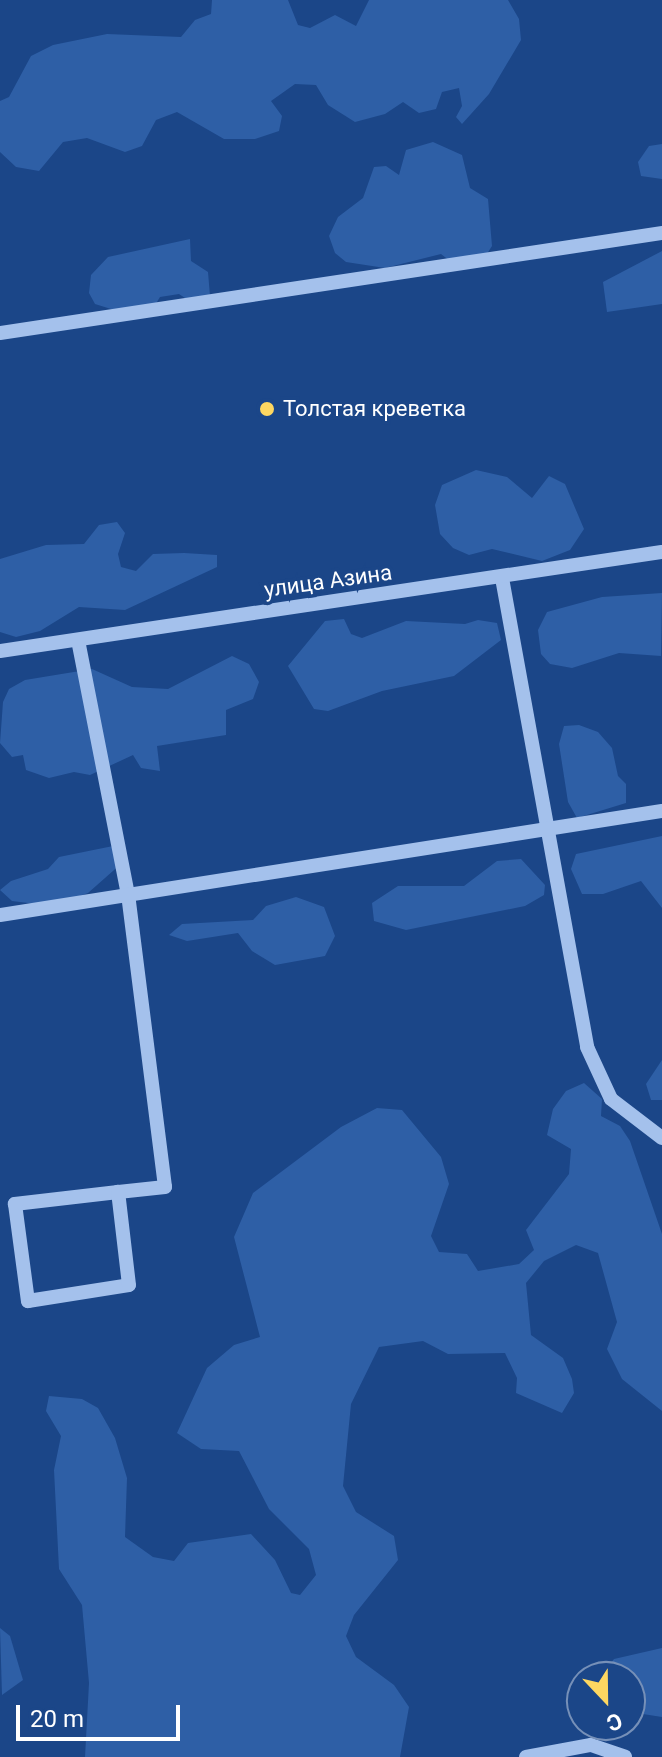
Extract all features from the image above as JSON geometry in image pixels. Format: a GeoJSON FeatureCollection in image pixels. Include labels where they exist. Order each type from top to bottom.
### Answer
{"type":"FeatureCollection","features":[{"type":"Feature","properties":{"kind":"street"},"geometry":{"type":"LineString","coordinates":[[0,333],[662,233]]}},
{"type":"Feature","properties":{"kind":"street","name":"улица Азина"},"geometry":{"type":"LineString","coordinates":[[0,651],[662,552]]}},
{"type":"Feature","properties":{"kind":"street"},"geometry":{"type":"LineString","coordinates":[[502,578],[587,1047],[611,1099],[662,1138]]}},
{"type":"Feature","properties":{"kind":"street"},"geometry":{"type":"LineString","coordinates":[[78,640],[128,894],[165,1187],[118,1192],[15,1204],[28,1301],[129,1285],[118,1192]]}},
{"type":"Feature","properties":{"kind":"street"},"geometry":{"type":"LineString","coordinates":[[0,915],[662,811]]}},
{"type":"Feature","properties":{"kind":"street"},"geometry":{"type":"LineString","coordinates":[[526,1757],[591,1745],[625,1757]]}},
{"type":"Feature","properties":{"kind":"shaded area"},"geometry":{"type":"Polygon","coordinates":[[[212,0],[288,0],[298,25],[310,28],[335,15],[356,26],[369,0],[508,0],[519,19],[521,40],[489,94],[462,124],[456,117],[462,106],[459,88],[442,92],[436,109],[419,113],[403,102],[385,114],[355,122],[328,105],[316,85],[295,84],[271,101],[282,116],[279,131],[255,139],[224,139],[177,112],[156,120],[142,146],[125,152],[87,138],[63,142],[39,171],[16,167],[0,152],[0,101],[9,97],[31,56],[53,45],[107,34],[181,37],[195,20],[211,14],[212,0]]]}},
{"type":"Feature","properties":{"kind":"shaded area"},"geometry":{"type":"Polygon","coordinates":[[[433,142],[462,155],[470,188],[488,199],[492,246],[483,260],[455,265],[441,254],[385,268],[346,262],[335,253],[329,236],[338,217],[363,198],[374,167],[386,166],[399,175],[406,150],[433,142]]]}},
{"type":"Feature","properties":{"kind":"shaded area"},"geometry":{"type":"Polygon","coordinates":[[[662,144],[662,179],[641,176],[638,162],[649,146],[662,144]]]}},
{"type":"Feature","properties":{"kind":"shaded area"},"geometry":{"type":"Polygon","coordinates":[[[190,239],[191,261],[208,272],[210,296],[194,304],[179,294],[160,297],[152,310],[127,314],[95,304],[89,293],[91,275],[108,257],[190,239]]]}},
{"type":"Feature","properties":{"kind":"shaded area"},"geometry":{"type":"Polygon","coordinates":[[[662,251],[662,304],[607,312],[603,282],[662,251]]]}},
{"type":"Feature","properties":{"kind":"shaded area"},"geometry":{"type":"Polygon","coordinates":[[[476,470],[507,477],[532,498],[549,476],[565,484],[584,529],[570,550],[542,561],[492,549],[469,555],[453,548],[440,534],[435,505],[442,485],[476,470]]]}},
{"type":"Feature","properties":{"kind":"shaded area"},"geometry":{"type":"Polygon","coordinates":[[[117,522],[125,533],[118,554],[121,567],[136,571],[153,554],[184,553],[217,555],[217,567],[125,610],[79,607],[40,631],[16,637],[0,632],[0,559],[46,545],[84,544],[99,525],[117,522]]]}},
{"type":"Feature","properties":{"kind":"shaded area"},"geometry":{"type":"Polygon","coordinates":[[[662,593],[661,656],[619,653],[572,668],[550,664],[541,654],[538,630],[547,612],[602,597],[662,593]]]}},
{"type":"Feature","properties":{"kind":"shaded area"},"geometry":{"type":"Polygon","coordinates":[[[344,619],[351,634],[362,638],[406,621],[465,624],[478,620],[497,623],[501,640],[454,676],[382,691],[328,711],[314,709],[288,666],[325,621],[344,619]]]}},
{"type":"Feature","properties":{"kind":"shaded area"},"geometry":{"type":"Polygon","coordinates":[[[232,656],[249,664],[259,682],[253,699],[226,710],[226,735],[157,746],[160,771],[141,768],[133,755],[90,775],[74,772],[49,778],[26,770],[23,755],[12,757],[0,743],[3,702],[9,689],[25,680],[92,669],[132,687],[168,689],[232,656]]]}},
{"type":"Feature","properties":{"kind":"shaded area"},"geometry":{"type":"Polygon","coordinates":[[[579,725],[598,732],[612,748],[618,776],[626,784],[626,803],[577,818],[568,802],[559,744],[564,726],[579,725]]]}},
{"type":"Feature","properties":{"kind":"shaded area"},"geometry":{"type":"Polygon","coordinates":[[[662,836],[662,908],[641,881],[603,894],[582,894],[571,869],[576,854],[662,836]]]}},
{"type":"Feature","properties":{"kind":"shaded area"},"geometry":{"type":"Polygon","coordinates":[[[118,845],[122,863],[88,893],[52,906],[12,901],[0,890],[11,881],[48,869],[59,857],[118,845]]]}},
{"type":"Feature","properties":{"kind":"shaded area"},"geometry":{"type":"Polygon","coordinates":[[[521,859],[545,885],[544,895],[525,906],[406,930],[374,921],[372,903],[398,886],[464,886],[497,861],[521,859]]]}},
{"type":"Feature","properties":{"kind":"shaded area"},"geometry":{"type":"Polygon","coordinates":[[[296,897],[324,907],[335,936],[325,956],[275,965],[252,951],[238,933],[187,941],[169,935],[182,924],[253,920],[266,906],[296,897]]]}},
{"type":"Feature","properties":{"kind":"shaded area"},"geometry":{"type":"Polygon","coordinates":[[[662,1060],[662,1100],[651,1100],[646,1084],[662,1060]]]}},
{"type":"Feature","properties":{"kind":"shaded area"},"geometry":{"type":"Polygon","coordinates":[[[584,1083],[602,1099],[601,1116],[620,1126],[630,1141],[662,1234],[662,1411],[622,1379],[607,1349],[617,1322],[598,1253],[576,1245],[544,1261],[526,1283],[531,1335],[563,1358],[572,1379],[574,1393],[562,1413],[516,1393],[517,1378],[505,1353],[448,1354],[423,1341],[379,1347],[351,1404],[343,1486],[356,1512],[394,1536],[398,1560],[354,1615],[346,1636],[356,1657],[394,1685],[409,1707],[400,1757],[85,1757],[89,1683],[82,1605],[59,1569],[54,1470],[61,1436],[46,1411],[49,1396],[82,1399],[98,1408],[115,1438],[127,1478],[125,1537],[153,1557],[174,1561],[188,1543],[251,1534],[275,1560],[291,1593],[300,1595],[316,1575],[309,1549],[269,1509],[239,1451],[201,1449],[177,1433],[207,1368],[234,1345],[260,1337],[234,1237],[253,1193],[341,1127],[377,1108],[402,1110],[441,1157],[449,1184],[431,1236],[439,1252],[467,1254],[478,1271],[519,1264],[534,1250],[526,1230],[569,1174],[571,1149],[547,1135],[553,1109],[566,1091],[584,1083]]]}},
{"type":"Feature","properties":{"kind":"shaded area"},"geometry":{"type":"Polygon","coordinates":[[[0,1628],[10,1636],[23,1680],[2,1695],[0,1628]]]}},
{"type":"Feature","properties":{"kind":"shaded area"},"geometry":{"type":"Polygon","coordinates":[[[662,1648],[662,1717],[646,1714],[646,1661],[612,1661],[662,1648]]]}},
{"type":"Feature","properties":{"kind":"place","name":"Толстая креветка"},"geometry":{"type":"Point","coordinates":[267,409]}}]}
